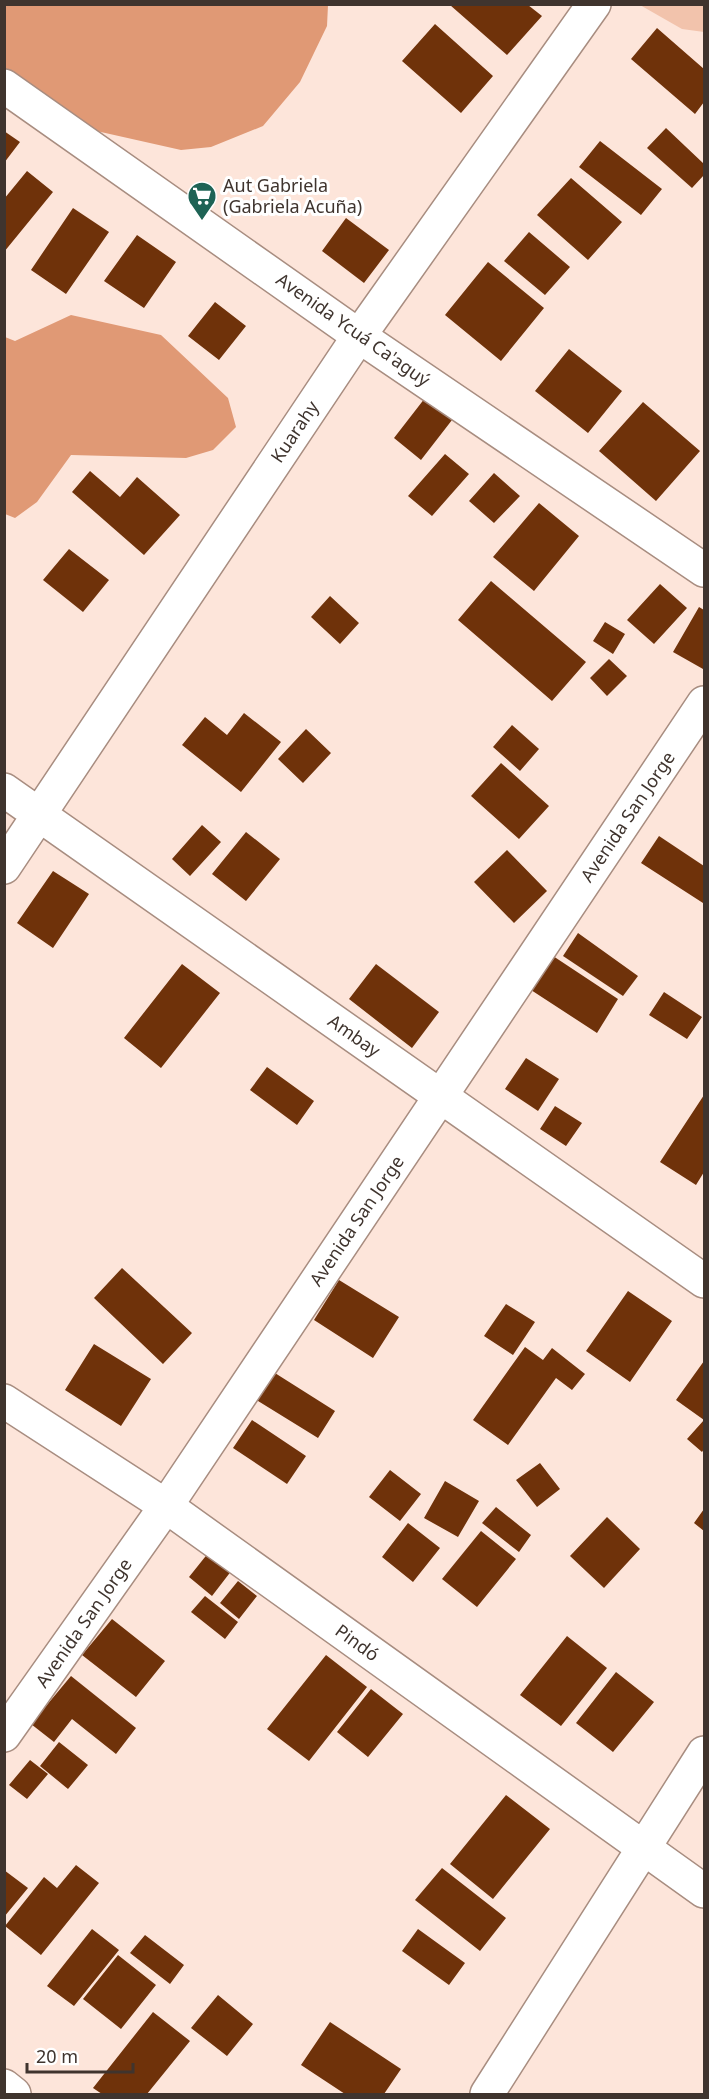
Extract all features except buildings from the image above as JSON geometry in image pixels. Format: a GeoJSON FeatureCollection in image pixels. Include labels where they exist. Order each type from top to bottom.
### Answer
{"type":"FeatureCollection","features":[{"type":"Feature","properties":{"kind":"street","name":"Kuarahy"},"geometry":{"type":"LineString","coordinates":[[4,867],[359,336],[594,4]]}},
{"type":"Feature","properties":{"kind":"street","name":"Avenida Ycuá Ca'aguý"},"geometry":{"type":"LineString","coordinates":[[4,86],[359,336],[705,570]]}},
{"type":"Feature","properties":{"kind":"street","name":"Avenida San Jorge"},"geometry":{"type":"LineString","coordinates":[[4,1735],[166,1506],[705,703]]}},
{"type":"Feature","properties":{"kind":"street","name":"Ambay"},"geometry":{"type":"LineString","coordinates":[[4,790],[705,1281]]}},
{"type":"Feature","properties":{"kind":"street","name":"Pindó"},"geometry":{"type":"LineString","coordinates":[[4,1401],[166,1506],[705,1891]]}},
{"type":"Feature","properties":{"kind":"street"},"geometry":{"type":"LineString","coordinates":[[487,2094],[705,1753]]}},
{"type":"Feature","properties":{"kind":"street"},"geometry":{"type":"LineString","coordinates":[[4,2086],[14,2094]]}},
{"type":"Feature","properties":{"kind":"shaded area"},"geometry":{"type":"Polygon","coordinates":[[[4,5],[328,5],[327,26],[300,82],[263,126],[211,147],[181,150],[92,130],[5,75],[4,5]]]}},
{"type":"Feature","properties":{"kind":"shaded area"},"geometry":{"type":"Polygon","coordinates":[[[640,5],[704,5],[704,32],[682,29],[640,5]]]}},
{"type":"Feature","properties":{"kind":"shaded area"},"geometry":{"type":"Polygon","coordinates":[[[71,315],[161,335],[228,398],[236,427],[213,450],[186,458],[71,455],[37,502],[15,518],[5,514],[5,337],[15,341],[71,315]]]}},
{"type":"Feature","properties":{"kind":"place","name":"Aut Gabriela (Gabriela Acuña)"},"geometry":{"type":"Point","coordinates":[202,222]}}]}
